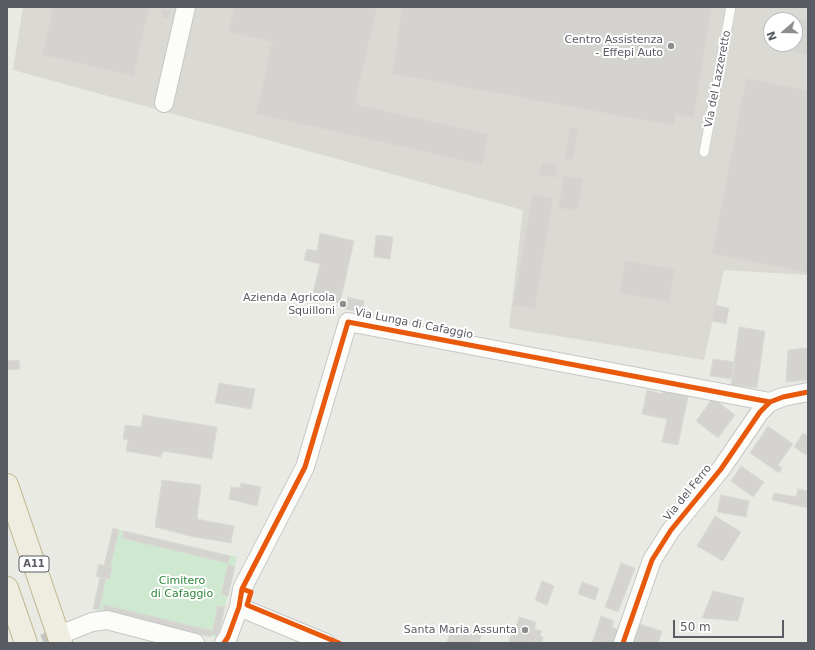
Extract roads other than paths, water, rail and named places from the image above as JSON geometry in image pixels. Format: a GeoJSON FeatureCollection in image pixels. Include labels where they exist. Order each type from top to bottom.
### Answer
{"type":"FeatureCollection","features":[{"type":"Feature","properties":{"kind":"highway","name":"A11"},"geometry":{"type":"LineString","coordinates":[[7,485],[64,638]]}},
{"type":"Feature","properties":{"kind":"highway"},"geometry":{"type":"LineString","coordinates":[[7,588],[26,643]]}},
{"type":"Feature","properties":{"kind":"street"},"geometry":{"type":"LineString","coordinates":[[164,103],[186,7]]}},
{"type":"Feature","properties":{"kind":"street","name":"Via Lunga di Cafaggio"},"geometry":{"type":"LineString","coordinates":[[224,643],[228,637],[239,608],[242,589],[305,467],[348,322],[770,402]]}},
{"type":"Feature","properties":{"kind":"street"},"geometry":{"type":"LineString","coordinates":[[770,402],[783,397],[808,392]]}},
{"type":"Feature","properties":{"kind":"street","name":"Via del Ferro"},"geometry":{"type":"LineString","coordinates":[[623,643],[652,560],[671,530],[721,469],[760,412],[770,402]]}},
{"type":"Feature","properties":{"kind":"street"},"geometry":{"type":"LineString","coordinates":[[239,608],[326,643]]}},
{"type":"Feature","properties":{"kind":"street"},"geometry":{"type":"LineString","coordinates":[[64,638],[92,622],[107,620],[195,643]]}},
{"type":"Feature","properties":{"kind":"lane","name":"Via del Lazzeretto"},"geometry":{"type":"LineString","coordinates":[[704,152],[731,7]]}},
{"type":"Feature","properties":{"kind":"tunnel"},"geometry":{"type":"LineString","coordinates":[[44,643],[67,632]]}},
{"type":"Feature","properties":{"kind":"place","name":"Centro Assistenza - Effepi Auto"},"geometry":{"type":"Point","coordinates":[671,46]}},
{"type":"Feature","properties":{"kind":"place","name":"Azienda Agricola Squilloni"},"geometry":{"type":"Point","coordinates":[343,304]}},
{"type":"Feature","properties":{"kind":"place","name":"Santa Maria Assunta"},"geometry":{"type":"Point","coordinates":[525,630]}},
{"type":"Feature","properties":{"kind":"park label","name":"Cimitero di Cafaggio"},"geometry":{"type":"Point","coordinates":[182,587]}}]}
